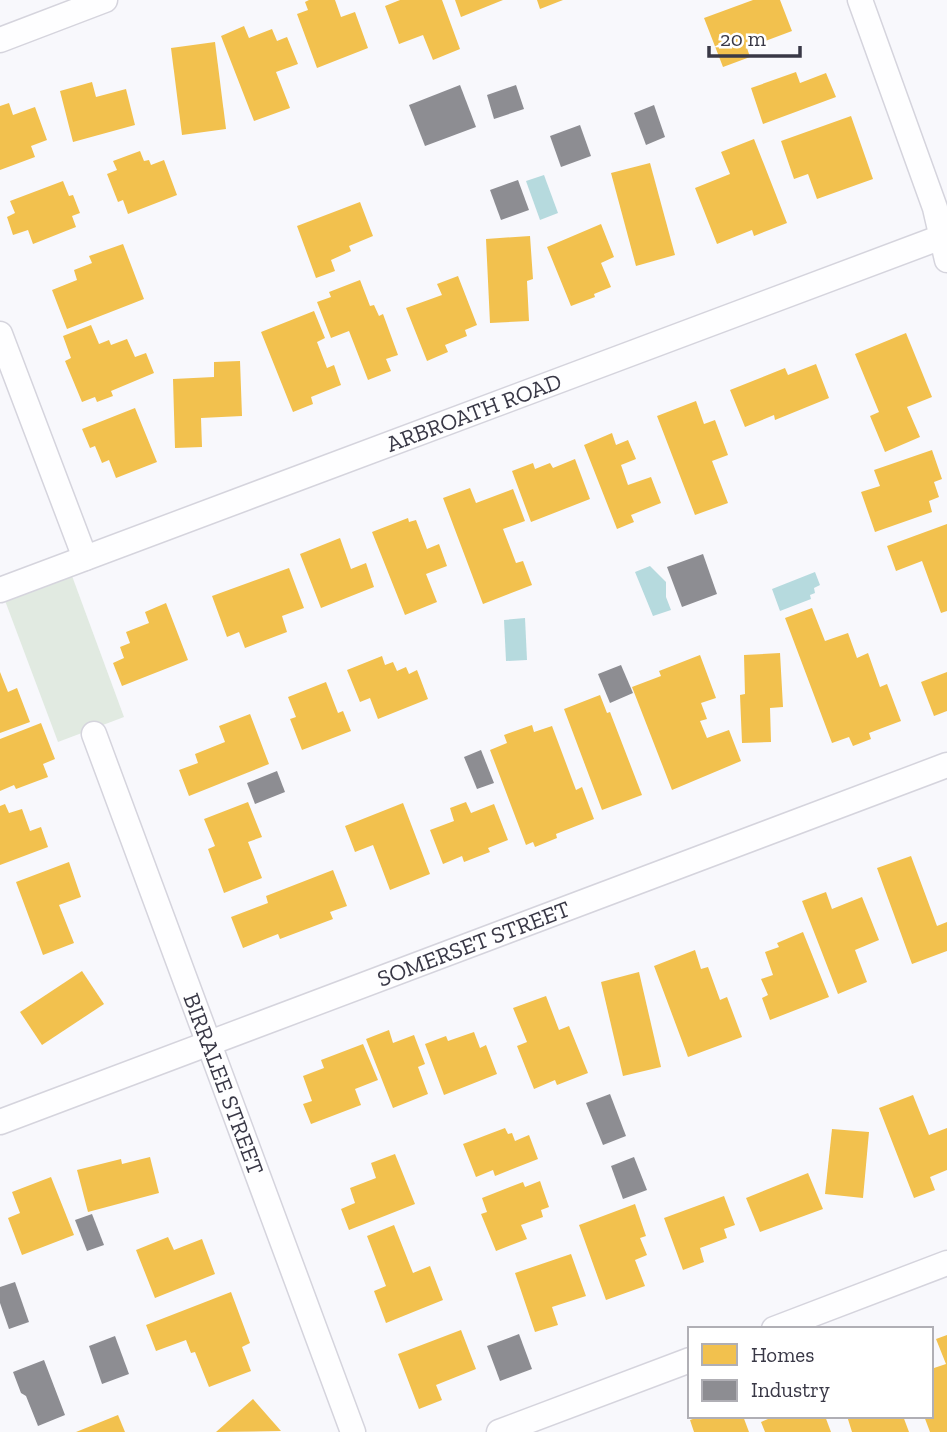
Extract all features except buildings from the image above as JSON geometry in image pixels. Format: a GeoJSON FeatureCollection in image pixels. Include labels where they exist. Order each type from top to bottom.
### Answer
{"type":"FeatureCollection","features":[{"type":"Feature","properties":{"kind":"street"},"geometry":{"type":"LineString","coordinates":[[0,40],[105,0]]}},
{"type":"Feature","properties":{"kind":"street"},"geometry":{"type":"LineString","coordinates":[[860,0],[935,208],[945,244]]}},
{"type":"Feature","properties":{"kind":"street","name":"ARBROATH ROAD"},"geometry":{"type":"LineString","coordinates":[[0,590],[945,244]]}},
{"type":"Feature","properties":{"kind":"street"},"geometry":{"type":"LineString","coordinates":[[0,334],[85,558]]}},
{"type":"Feature","properties":{"kind":"street","name":"BIRRALEE STREET"},"geometry":{"type":"LineString","coordinates":[[94,734],[353,1432]]}},
{"type":"Feature","properties":{"kind":"street","name":"SOMERSET STREET"},"geometry":{"type":"LineString","coordinates":[[0,1122],[947,765]]}},
{"type":"Feature","properties":{"kind":"street"},"geometry":{"type":"LineString","coordinates":[[779,1327],[947,1263]]}},
{"type":"Feature","properties":{"kind":"street"},"geometry":{"type":"LineString","coordinates":[[499,1432],[688,1361]]}},
{"type":"Feature","properties":{"kind":"shaded area"},"geometry":{"type":"Polygon","coordinates":[[[68,565],[124,717],[58,742],[1,590],[68,565]]]}},
{"type":"Feature","properties":{"kind":"water"},"geometry":{"type":"Polygon","coordinates":[[[544,175],[558,213],[540,220],[526,181],[544,175]]]}},
{"type":"Feature","properties":{"kind":"water"},"geometry":{"type":"Polygon","coordinates":[[[650,566],[666,582],[666,597],[671,610],[653,616],[635,572],[650,566]]]}},
{"type":"Feature","properties":{"kind":"water"},"geometry":{"type":"Polygon","coordinates":[[[815,572],[820,585],[814,588],[815,593],[810,595],[811,599],[780,611],[772,589],[815,572]]]}},
{"type":"Feature","properties":{"kind":"water"},"geometry":{"type":"Polygon","coordinates":[[[525,618],[527,660],[506,661],[504,620],[525,618]]]}}]}
